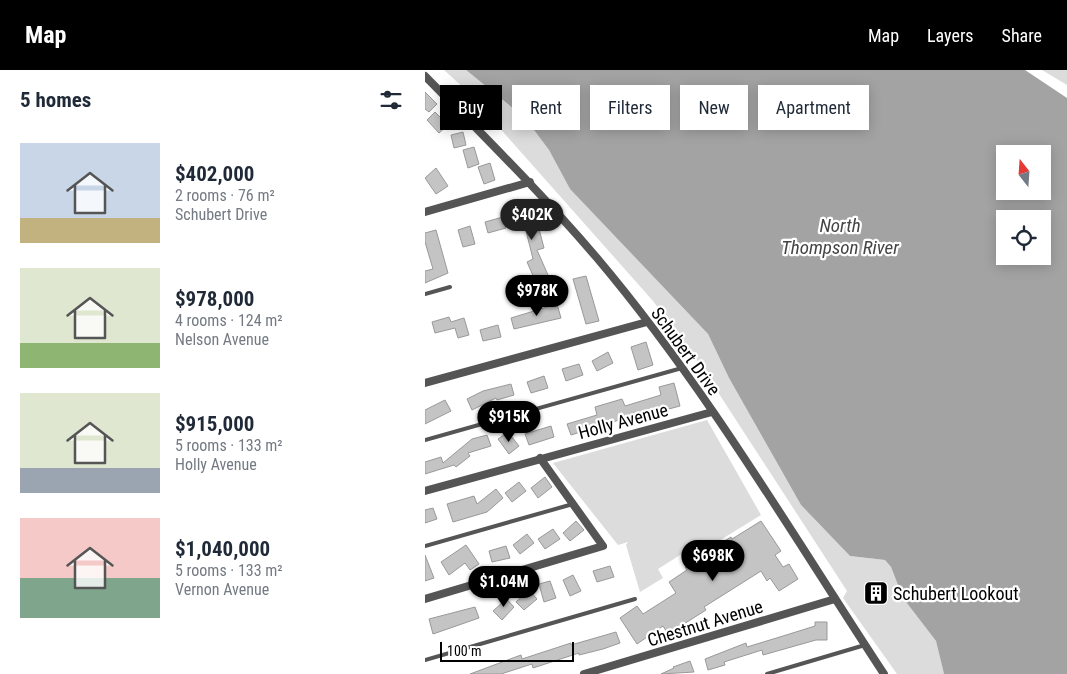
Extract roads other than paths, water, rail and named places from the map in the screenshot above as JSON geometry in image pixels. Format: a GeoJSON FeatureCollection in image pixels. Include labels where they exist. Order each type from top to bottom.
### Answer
{"type":"FeatureCollection","features":[{"type":"Feature","properties":{"kind":"street","name":"Schubert Drive"},"geometry":{"type":"LineString","coordinates":[[425,76],[530,182],[598,259],[647,322],[713,412],[774,502],[884,674]]}},
{"type":"Feature","properties":{"kind":"street"},"geometry":{"type":"LineString","coordinates":[[425,212],[530,182]]}},
{"type":"Feature","properties":{"kind":"street"},"geometry":{"type":"LineString","coordinates":[[425,383],[647,322]]}},
{"type":"Feature","properties":{"kind":"street","name":"Holly Avenue"},"geometry":{"type":"LineString","coordinates":[[425,491],[713,412]]}},
{"type":"Feature","properties":{"kind":"street"},"geometry":{"type":"LineString","coordinates":[[425,599],[603,546],[540,458]]}},
{"type":"Feature","properties":{"kind":"street","name":"Chestnut Avenue"},"geometry":{"type":"LineString","coordinates":[[584,674],[835,599]]}},
{"type":"Feature","properties":{"kind":"lane"},"geometry":{"type":"LineString","coordinates":[[425,294],[450,287]]}},
{"type":"Feature","properties":{"kind":"lane"},"geometry":{"type":"LineString","coordinates":[[425,440],[681,368]]}},
{"type":"Feature","properties":{"kind":"lane"},"geometry":{"type":"LineString","coordinates":[[425,546],[573,504]]}},
{"type":"Feature","properties":{"kind":"lane"},"geometry":{"type":"LineString","coordinates":[[425,660],[635,599]]}},
{"type":"Feature","properties":{"kind":"lane"},"geometry":{"type":"LineString","coordinates":[[767,674],[865,645]]}},
{"type":"Feature","properties":{"kind":"water","name":"North Thompson River"},"geometry":{"type":"Polygon","coordinates":[[[466,70],[1025,70],[1067,98],[1067,674],[944,674],[936,641],[903,598],[891,567],[885,560],[850,556],[801,505],[729,378],[708,334],[570,189],[549,150],[534,130],[580,130],[580,85],[512,85],[512,107],[502,99],[502,85],[484,85],[466,70]]]}},
{"type":"Feature","properties":{"kind":"place","name":"Schubert Lookout"},"geometry":{"type":"Point","coordinates":[876,593]}}]}
